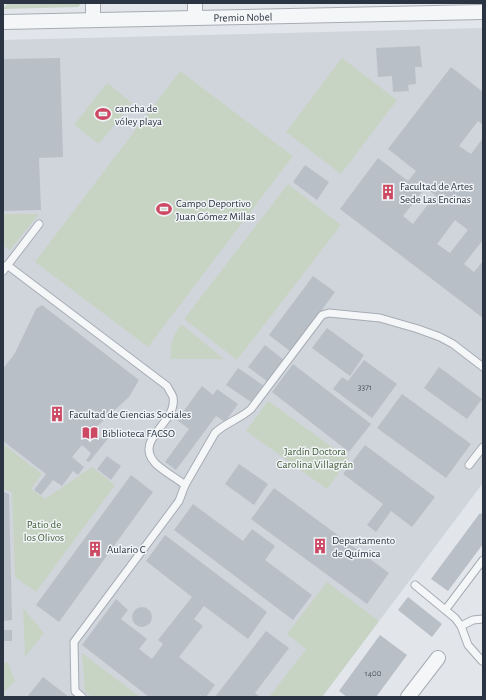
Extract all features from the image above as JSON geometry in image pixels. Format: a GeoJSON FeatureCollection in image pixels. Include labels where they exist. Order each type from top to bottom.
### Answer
{"type":"FeatureCollection","features":[{"type":"Feature","properties":{"kind":"street"},"geometry":{"type":"LineString","coordinates":[[93,3],[93,20]]}},
{"type":"Feature","properties":{"kind":"street"},"geometry":{"type":"LineString","coordinates":[[195,3],[195,18]]}},
{"type":"Feature","properties":{"kind":"street","name":"Premio Nobel"},"geometry":{"type":"LineString","coordinates":[[3,22],[195,18],[296,9],[402,8],[483,12]]}},
{"type":"Feature","properties":{"kind":"street"},"geometry":{"type":"LineString","coordinates":[[408,697],[438,658]]}},
{"type":"Feature","properties":{"kind":"lane"},"geometry":{"type":"LineString","coordinates":[[39,224],[5,268],[168,386],[173,397],[173,408],[169,416],[149,443],[148,450],[155,463],[185,485]]}},
{"type":"Feature","properties":{"kind":"lane"},"geometry":{"type":"LineString","coordinates":[[82,697],[75,691],[74,642],[179,501],[185,485],[215,433],[243,416],[251,409],[322,315],[329,313],[380,318],[418,329],[440,337],[453,344],[483,367]]}},
{"type":"Feature","properties":{"kind":"lane"},"geometry":{"type":"LineString","coordinates":[[469,465],[483,447]]}},
{"type":"Feature","properties":{"kind":"lane"},"geometry":{"type":"LineString","coordinates":[[446,609],[482,565]]}},
{"type":"Feature","properties":{"kind":"lane"},"geometry":{"type":"LineString","coordinates":[[415,585],[446,609],[455,618],[461,626],[468,645],[482,661]]}},
{"type":"Feature","properties":{"kind":"lane"},"geometry":{"type":"LineString","coordinates":[[461,626],[473,620],[483,619]]}},
{"type":"Feature","properties":{"kind":"shaded area"},"geometry":{"type":"Polygon","coordinates":[[[483,28],[483,483],[322,697],[3,697],[3,40],[483,28]]]}},
{"type":"Feature","properties":{"kind":"green space"},"geometry":{"type":"Polygon","coordinates":[[[8,3],[82,3],[78,7],[3,9],[8,3]]]}},
{"type":"Feature","properties":{"kind":"green space"},"geometry":{"type":"Polygon","coordinates":[[[342,58],[397,100],[341,174],[286,132],[342,58]]]}},
{"type":"Feature","properties":{"kind":"green space","name":"Campo Deportivo Juan Gómez Millas"},"geometry":{"type":"Polygon","coordinates":[[[180,71],[293,156],[148,347],[35,262],[180,71]]]}},
{"type":"Feature","properties":{"kind":"green space","name":"cancha de vóley playa"},"geometry":{"type":"Polygon","coordinates":[[[107,83],[132,103],[99,144],[74,125],[107,83]]]}},
{"type":"Feature","properties":{"kind":"green space"},"geometry":{"type":"Polygon","coordinates":[[[288,184],[341,225],[237,360],[184,319],[288,184]]]}},
{"type":"Feature","properties":{"kind":"green space"},"geometry":{"type":"Polygon","coordinates":[[[3,214],[39,214],[10,250],[3,245],[3,214]]]}},
{"type":"Feature","properties":{"kind":"green space"},"geometry":{"type":"Polygon","coordinates":[[[181,324],[224,359],[171,359],[172,341],[181,324]]]}},
{"type":"Feature","properties":{"kind":"green space","name":"Jardín Doctora Carolina Villagrán"},"geometry":{"type":"Polygon","coordinates":[[[268,401],[349,459],[327,489],[246,431],[268,401]]]}},
{"type":"Feature","properties":{"kind":"green space","name":"Patio de los Olivos"},"geometry":{"type":"Polygon","coordinates":[[[3,444],[42,474],[31,489],[45,499],[92,467],[115,485],[36,592],[15,577],[12,492],[3,489],[3,444]]]}},
{"type":"Feature","properties":{"kind":"green space"},"geometry":{"type":"Polygon","coordinates":[[[327,582],[379,621],[322,697],[269,697],[306,649],[287,634],[327,582]]]}},
{"type":"Feature","properties":{"kind":"green space"},"geometry":{"type":"Polygon","coordinates":[[[23,608],[44,633],[25,657],[23,608]]]}},
{"type":"Feature","properties":{"kind":"green space"},"geometry":{"type":"Polygon","coordinates":[[[82,653],[140,697],[92,697],[85,692],[82,653]]]}},
{"type":"Feature","properties":{"kind":"green space"},"geometry":{"type":"Polygon","coordinates":[[[3,663],[8,663],[15,681],[3,693],[3,663]]]}},
{"type":"Feature","properties":{"kind":"building"},"geometry":{"type":"Polygon","coordinates":[[[420,46],[422,67],[415,67],[416,84],[408,85],[409,91],[393,92],[392,76],[378,77],[376,48],[420,46]]]}},
{"type":"Feature","properties":{"kind":"building"},"geometry":{"type":"Polygon","coordinates":[[[60,58],[63,157],[39,158],[41,210],[3,211],[3,59],[60,58]]]}},
{"type":"Feature","properties":{"kind":"building","name":"Facultad de Artes Sede Las Encinas"},"geometry":{"type":"Polygon","coordinates":[[[451,67],[483,92],[483,125],[478,121],[459,146],[471,154],[483,138],[483,240],[464,264],[474,272],[483,261],[483,318],[340,209],[378,158],[408,181],[416,171],[388,149],[451,67]],[[425,188],[403,216],[413,224],[435,195],[425,188]],[[455,220],[437,244],[450,253],[468,230],[455,220]]]}},
{"type":"Feature","properties":{"kind":"building"},"geometry":{"type":"Polygon","coordinates":[[[305,165],[329,182],[317,200],[293,182],[305,165]]]}},
{"type":"Feature","properties":{"kind":"building"},"geometry":{"type":"Polygon","coordinates":[[[313,276],[335,292],[291,352],[269,335],[313,276]]]}},
{"type":"Feature","properties":{"kind":"building","name":"Facultad de Ciencias Sociales"},"geometry":{"type":"Polygon","coordinates":[[[42,305],[139,380],[129,397],[93,430],[100,438],[107,433],[111,435],[89,462],[86,461],[91,453],[82,445],[72,457],[84,467],[78,475],[73,471],[62,486],[53,480],[41,495],[34,490],[46,474],[3,441],[3,369],[15,353],[36,309],[42,305]]]}},
{"type":"Feature","properties":{"kind":"building"},"geometry":{"type":"Polygon","coordinates":[[[327,328],[364,355],[350,376],[312,348],[327,328]]]}},
{"type":"Feature","properties":{"kind":"building"},"geometry":{"type":"Polygon","coordinates":[[[265,345],[284,360],[268,382],[248,367],[265,345]]]}},
{"type":"Feature","properties":{"kind":"building"},"geometry":{"type":"Polygon","coordinates":[[[364,360],[397,384],[372,418],[333,389],[342,377],[348,381],[364,360]]]}},
{"type":"Feature","properties":{"kind":"building"},"geometry":{"type":"Polygon","coordinates":[[[293,364],[371,424],[349,452],[272,392],[293,364]]]}},
{"type":"Feature","properties":{"kind":"building"},"geometry":{"type":"Polygon","coordinates":[[[439,367],[482,399],[467,419],[424,388],[439,367]]]}},
{"type":"Feature","properties":{"kind":"building"},"geometry":{"type":"Polygon","coordinates":[[[238,368],[263,385],[251,402],[226,385],[238,368]]]}},
{"type":"Feature","properties":{"kind":"building"},"geometry":{"type":"Polygon","coordinates":[[[202,386],[213,395],[217,389],[238,404],[225,422],[216,416],[176,470],[165,462],[189,429],[177,420],[202,386]]]}},
{"type":"Feature","properties":{"kind":"building"},"geometry":{"type":"Polygon","coordinates":[[[402,394],[471,444],[446,478],[377,428],[402,394]]]}},
{"type":"Feature","properties":{"kind":"building"},"geometry":{"type":"Polygon","coordinates":[[[365,445],[435,497],[412,527],[391,511],[376,532],[367,525],[383,504],[343,474],[365,445]]]}},
{"type":"Feature","properties":{"kind":"building"},"geometry":{"type":"Polygon","coordinates":[[[107,456],[121,466],[111,480],[97,469],[107,456]]]}},
{"type":"Feature","properties":{"kind":"building"},"geometry":{"type":"Polygon","coordinates":[[[239,464],[268,484],[254,505],[225,484],[239,464]]]}},
{"type":"Feature","properties":{"kind":"building","name":"Aulario C"},"geometry":{"type":"Polygon","coordinates":[[[131,475],[153,492],[59,622],[36,605],[131,475]]]}},
{"type":"Feature","properties":{"kind":"building","name":"Departamento de Química"},"geometry":{"type":"Polygon","coordinates":[[[274,488],[389,573],[367,604],[251,519],[274,488]]]}},
{"type":"Feature","properties":{"kind":"building"},"geometry":{"type":"Polygon","coordinates":[[[3,492],[9,494],[12,620],[3,621],[3,492]]]}},
{"type":"Feature","properties":{"kind":"building"},"geometry":{"type":"Polygon","coordinates":[[[193,504],[243,541],[252,529],[275,546],[265,560],[312,595],[293,620],[174,530],[193,504]]]}},
{"type":"Feature","properties":{"kind":"building"},"geometry":{"type":"Polygon","coordinates":[[[480,513],[483,515],[483,544],[448,591],[431,579],[480,513]]]}},
{"type":"Feature","properties":{"kind":"building"},"geometry":{"type":"Polygon","coordinates":[[[165,535],[267,612],[248,639],[204,606],[194,619],[203,626],[179,657],[215,685],[206,697],[202,697],[200,695],[199,697],[149,697],[82,645],[116,599],[128,610],[121,619],[147,639],[139,649],[152,659],[163,644],[158,640],[192,597],[146,561],[165,535]]]}},
{"type":"Feature","properties":{"kind":"building"},"geometry":{"type":"Polygon","coordinates":[[[408,597],[442,624],[432,637],[398,610],[408,597]]]}},
{"type":"Feature","properties":{"kind":"building"},"geometry":{"type":"Polygon","coordinates":[[[142,607],[149,610],[152,617],[149,624],[142,627],[135,624],[132,617],[135,610],[142,607]]]}},
{"type":"Feature","properties":{"kind":"building"},"geometry":{"type":"Polygon","coordinates":[[[3,630],[12,630],[12,641],[3,641],[3,630]]]}},
{"type":"Feature","properties":{"kind":"building"},"geometry":{"type":"Polygon","coordinates":[[[266,631],[289,648],[255,693],[260,697],[215,697],[266,631]]]}},
{"type":"Feature","properties":{"kind":"building"},"geometry":{"type":"Polygon","coordinates":[[[380,635],[407,655],[376,697],[347,697],[339,691],[380,635]]]}},
{"type":"Feature","properties":{"kind":"building"},"geometry":{"type":"Polygon","coordinates":[[[43,677],[69,697],[27,697],[43,677]]]}},
{"type":"Feature","properties":{"kind":"place","name":"cancha de vóley playa"},"geometry":{"type":"Point","coordinates":[103,114]}},
{"type":"Feature","properties":{"kind":"place","name":"Facultad de Artes Sede Las Encinas"},"geometry":{"type":"Point","coordinates":[388,192]}},
{"type":"Feature","properties":{"kind":"place","name":"Campo Deportivo Juan Gómez Millas"},"geometry":{"type":"Point","coordinates":[164,209]}},
{"type":"Feature","properties":{"kind":"place","name":"Facultad de Ciencias Sociales"},"geometry":{"type":"Point","coordinates":[57,414]}},
{"type":"Feature","properties":{"kind":"place","name":"Biblioteca FACSO"},"geometry":{"type":"Point","coordinates":[90,433]}},
{"type":"Feature","properties":{"kind":"place","name":"Departamento de Química"},"geometry":{"type":"Point","coordinates":[320,546]}},
{"type":"Feature","properties":{"kind":"place","name":"Aulario C"},"geometry":{"type":"Point","coordinates":[95,549]}}]}
